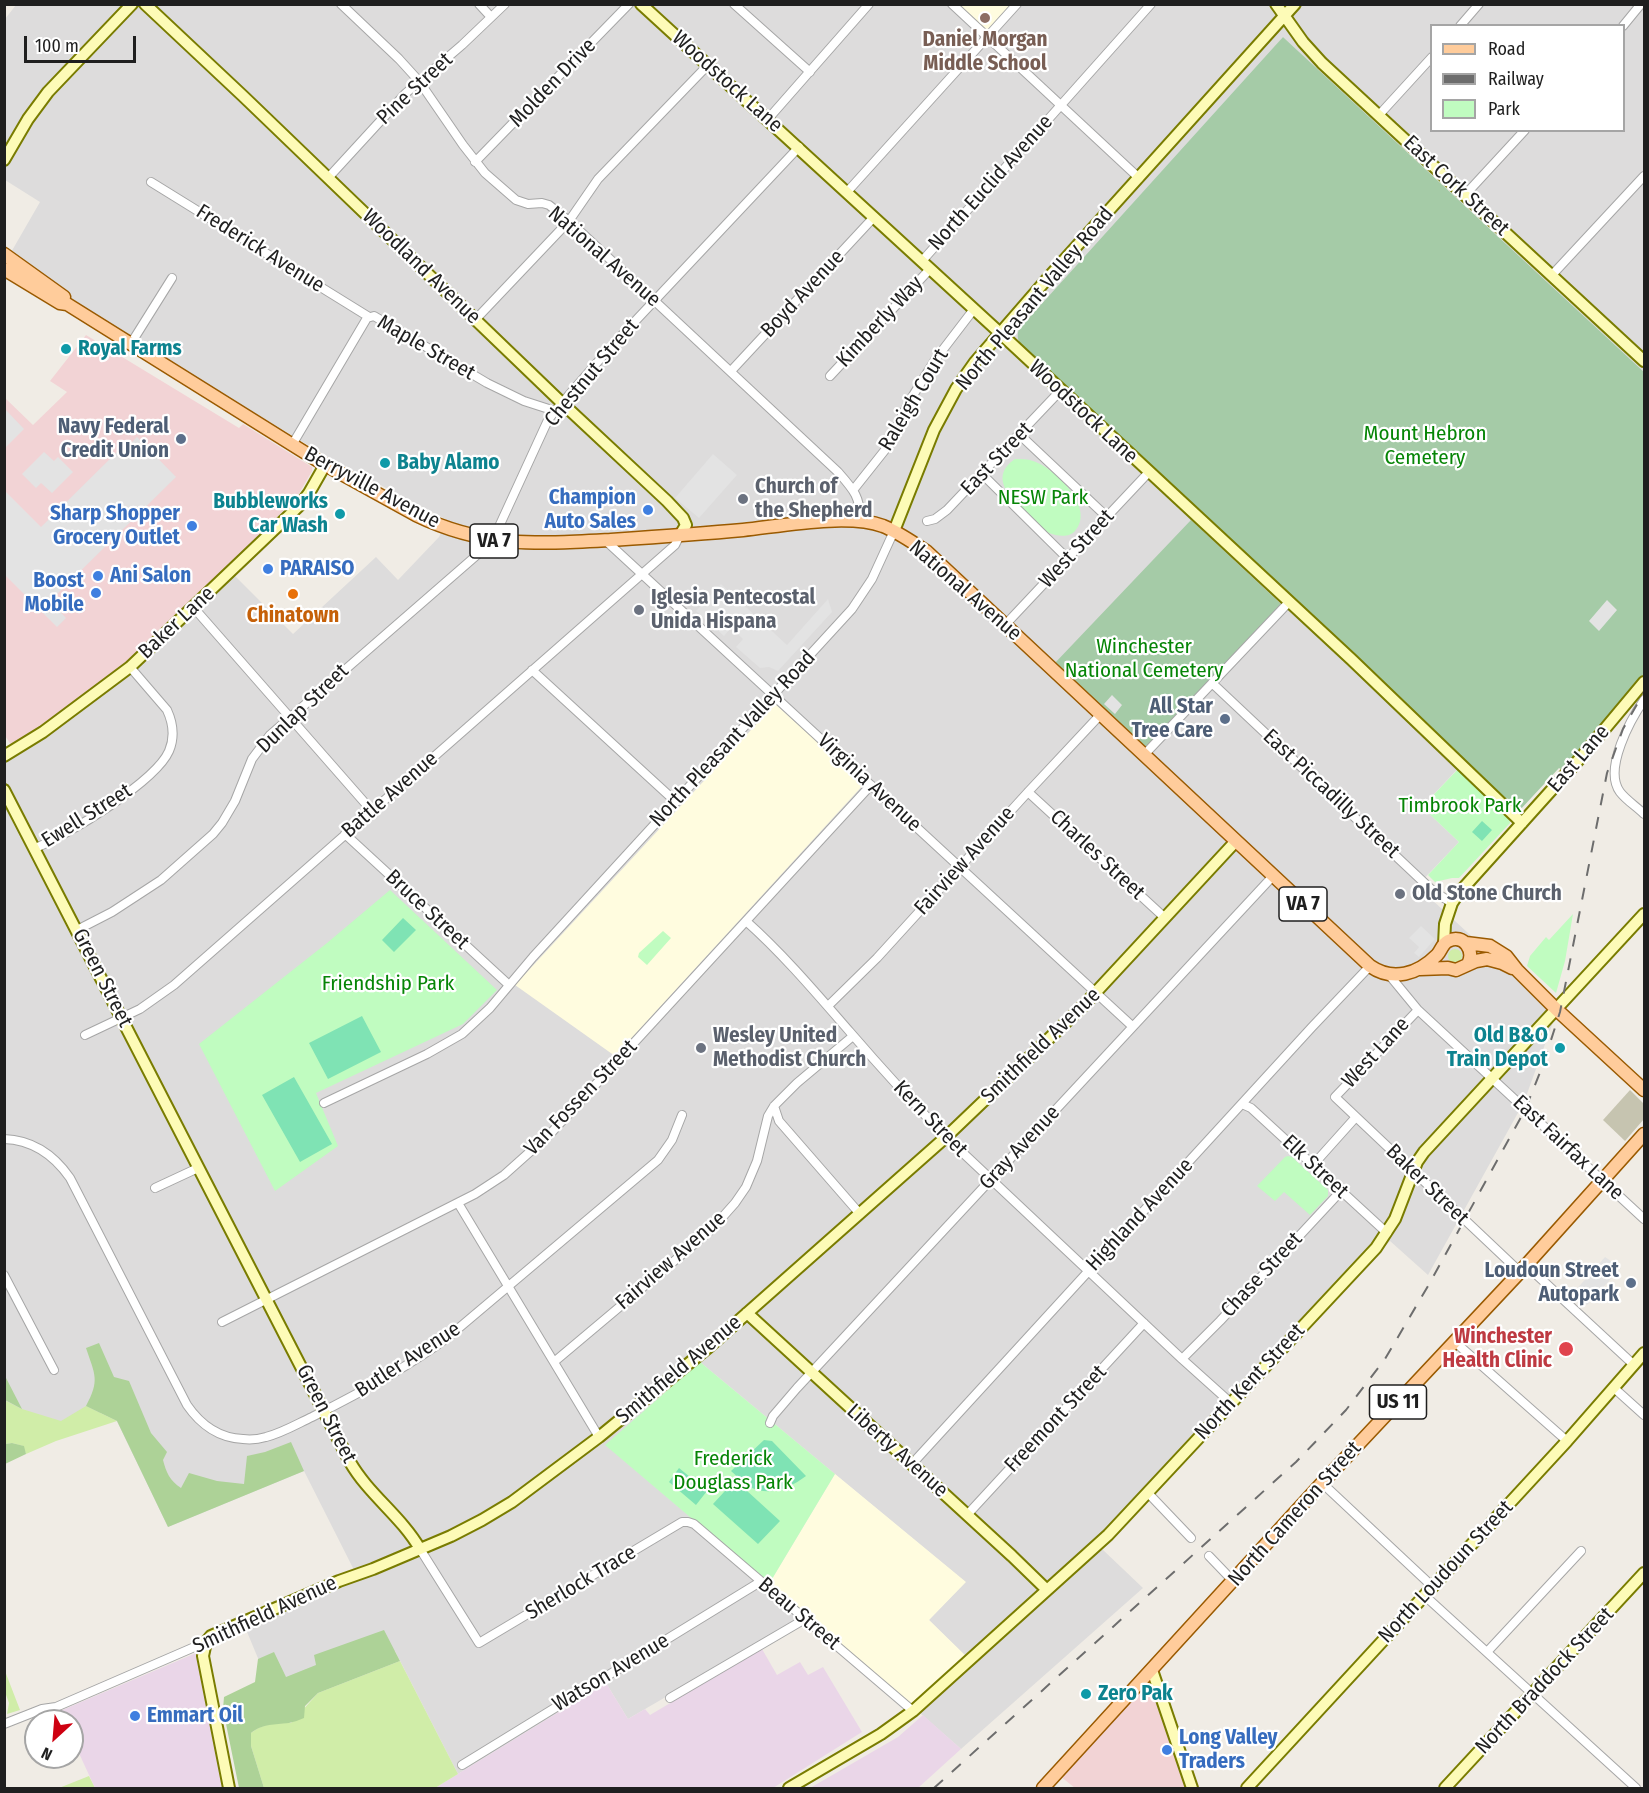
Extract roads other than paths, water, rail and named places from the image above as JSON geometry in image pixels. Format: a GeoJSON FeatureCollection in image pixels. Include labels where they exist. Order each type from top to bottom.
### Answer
{"type":"FeatureCollection","features":[{"type":"Feature","properties":{"kind":"main road","name":"Berryville Avenue"},"geometry":{"type":"LineString","coordinates":[[4,254],[63,297],[67,304]]}},
{"type":"Feature","properties":{"kind":"main road","name":"Berryville Avenue"},"geometry":{"type":"LineString","coordinates":[[4,269],[60,303],[67,304],[325,465],[432,523],[465,534],[491,540],[546,544],[680,536],[837,521],[860,521]]}},
{"type":"Feature","properties":{"kind":"main road","name":"National Avenue"},"geometry":{"type":"LineString","coordinates":[[860,521],[883,526],[926,551],[1370,966]]}},
{"type":"Feature","properties":{"kind":"main road"},"geometry":{"type":"LineString","coordinates":[[1419,969],[1451,940],[1490,946],[1498,950],[1644,1090]]}},
{"type":"Feature","properties":{"kind":"main road"},"geometry":{"type":"LineString","coordinates":[[1462,941],[1470,951],[1468,964]]}},
{"type":"Feature","properties":{"kind":"main road"},"geometry":{"type":"LineString","coordinates":[[1442,948],[1441,961],[1448,968]]}},
{"type":"Feature","properties":{"kind":"main road"},"geometry":{"type":"LineString","coordinates":[[1390,975],[1419,969],[1456,970],[1487,959],[1517,970]]}},
{"type":"Feature","properties":{"kind":"main road","name":"VA 7"},"geometry":{"type":"LineString","coordinates":[[1370,966],[1390,975]]}},
{"type":"Feature","properties":{"kind":"main road","name":"North Cameron Street"},"geometry":{"type":"LineString","coordinates":[[1043,1788],[1644,1134]]}},
{"type":"Feature","properties":{"kind":"street"},"geometry":{"type":"LineString","coordinates":[[4,160],[28,119],[48,92],[132,4]]}},
{"type":"Feature","properties":{"kind":"street","name":"Woodland Avenue"},"geometry":{"type":"LineString","coordinates":[[145,4],[476,319],[558,407],[659,493],[686,525],[680,536]]}},
{"type":"Feature","properties":{"kind":"street","name":"National Avenue"},"geometry":{"type":"LineString","coordinates":[[341,4],[399,59],[418,81],[475,162],[493,181],[516,200],[522,203],[549,205],[568,221],[731,371],[854,489]]}},
{"type":"Feature","properties":{"kind":"street"},"geometry":{"type":"LineString","coordinates":[[479,4],[491,17]]}},
{"type":"Feature","properties":{"kind":"street","name":"Pine Street"},"geometry":{"type":"LineString","coordinates":[[328,178],[418,81],[462,45],[505,4]]}},
{"type":"Feature","properties":{"kind":"street","name":"Molden Drive"},"geometry":{"type":"LineString","coordinates":[[475,162],[629,4]]}},
{"type":"Feature","properties":{"kind":"street","name":"Woodstock Lane"},"geometry":{"type":"LineString","coordinates":[[641,4],[1000,333],[1522,823]]}},
{"type":"Feature","properties":{"kind":"street"},"geometry":{"type":"LineString","coordinates":[[734,4],[810,72]]}},
{"type":"Feature","properties":{"kind":"street"},"geometry":{"type":"LineString","coordinates":[[768,119],[870,4]]}},
{"type":"Feature","properties":{"kind":"street"},"geometry":{"type":"LineString","coordinates":[[952,4],[1139,178]]}},
{"type":"Feature","properties":{"kind":"street"},"geometry":{"type":"LineString","coordinates":[[847,192],[1017,4]]}},
{"type":"Feature","properties":{"kind":"street","name":"North Euclid Avenue"},"geometry":{"type":"LineString","coordinates":[[926,265],[1060,105],[1151,4]]}},
{"type":"Feature","properties":{"kind":"street","name":"East Cork Street"},"geometry":{"type":"LineString","coordinates":[[1276,4],[1317,58],[1644,360]]}},
{"type":"Feature","properties":{"kind":"street","name":"North Pleasant Valley Road"},"geometry":{"type":"LineString","coordinates":[[324,1103],[387,1071],[427,1054],[462,1034],[490,1008],[533,957],[852,609],[872,579],[894,531],[940,417],[967,373],[1000,333],[1295,4]]}},
{"type":"Feature","properties":{"kind":"street"},"geometry":{"type":"LineString","coordinates":[[1462,24],[1479,4]]}},
{"type":"Feature","properties":{"kind":"street"},"geometry":{"type":"LineString","coordinates":[[1625,24],[1641,4]]}},
{"type":"Feature","properties":{"kind":"street"},"geometry":{"type":"LineString","coordinates":[[1379,115],[1430,58]]}},
{"type":"Feature","properties":{"kind":"street"},"geometry":{"type":"LineString","coordinates":[[476,319],[568,221],[598,179],[708,65]]}},
{"type":"Feature","properties":{"kind":"street"},"geometry":{"type":"LineString","coordinates":[[1465,195],[1523,132]]}},
{"type":"Feature","properties":{"kind":"street","name":"Chestnut Street"},"geometry":{"type":"LineString","coordinates":[[491,540],[507,511],[548,420],[558,407],[608,350],[798,147]]}},
{"type":"Feature","properties":{"kind":"street"},"geometry":{"type":"LineString","coordinates":[[1552,275],[1644,176]]}},
{"type":"Feature","properties":{"kind":"street","name":"Frederick Avenue"},"geometry":{"type":"LineString","coordinates":[[151,182],[369,317]]}},
{"type":"Feature","properties":{"kind":"street","name":"Boyd Avenue"},"geometry":{"type":"LineString","coordinates":[[731,371],[874,217]]}},
{"type":"Feature","properties":{"kind":"street","name":"Kimberly Way"},"geometry":{"type":"LineString","coordinates":[[830,376],[926,265]]}},
{"type":"Feature","properties":{"kind":"street"},"geometry":{"type":"LineString","coordinates":[[130,345],[172,278]]}},
{"type":"Feature","properties":{"kind":"street","name":"Raleigh Court"},"geometry":{"type":"LineString","coordinates":[[854,489],[885,450],[909,402],[935,360],[974,309]]}},
{"type":"Feature","properties":{"kind":"street","name":"Maple Street"},"geometry":{"type":"LineString","coordinates":[[292,445],[369,317],[374,316],[497,388],[524,400],[558,407]]}},
{"type":"Feature","properties":{"kind":"street","name":"East Street"},"geometry":{"type":"LineString","coordinates":[[927,520],[935,519],[943,514],[1061,390]]}},
{"type":"Feature","properties":{"kind":"street"},"geometry":{"type":"LineString","coordinates":[[1020,435],[1107,517]]}},
{"type":"Feature","properties":{"kind":"street","name":"Baker Lane"},"geometry":{"type":"LineString","coordinates":[[4,756],[43,732],[130,668],[300,505],[325,465]]}},
{"type":"Feature","properties":{"kind":"street","name":"West Street"},"geometry":{"type":"LineString","coordinates":[[1005,626],[1149,472]]}},
{"type":"Feature","properties":{"kind":"street"},"geometry":{"type":"LineString","coordinates":[[982,474],[1068,559]]}},
{"type":"Feature","properties":{"kind":"street"},"geometry":{"type":"LineString","coordinates":[[854,489],[860,509],[860,521]]}},
{"type":"Feature","properties":{"kind":"street","name":"Battle Avenue"},"geometry":{"type":"LineString","coordinates":[[85,1035],[157,999],[174,986],[675,545],[680,536]]}},
{"type":"Feature","properties":{"kind":"street","name":"Dunlap Street"},"geometry":{"type":"LineString","coordinates":[[77,930],[112,912],[160,880],[213,834],[235,801],[252,759],[270,735],[485,548],[491,540]]}},
{"type":"Feature","properties":{"kind":"street","name":"Virginia Avenue"},"geometry":{"type":"LineString","coordinates":[[605,540],[1132,1026]]}},
{"type":"Feature","properties":{"kind":"street"},"geometry":{"type":"LineString","coordinates":[[1144,755],[1289,602]]}},
{"type":"Feature","properties":{"kind":"street"},"geometry":{"type":"LineString","coordinates":[[194,608],[372,812]]}},
{"type":"Feature","properties":{"kind":"street","name":"Ewell Street"},"geometry":{"type":"LineString","coordinates":[[35,848],[114,803],[154,770],[169,753],[173,734],[171,718],[167,710],[130,668]]}},
{"type":"Feature","properties":{"kind":"street"},"geometry":{"type":"LineString","coordinates":[[532,670],[676,802]]}},
{"type":"Feature","properties":{"kind":"street","name":"East Lane"},"geometry":{"type":"LineString","coordinates":[[1442,948],[1447,919],[1452,903],[1458,894],[1583,755],[1644,682]]}},
{"type":"Feature","properties":{"kind":"street","name":"East Piccadilly Street"},"geometry":{"type":"LineString","coordinates":[[1212,683],[1433,891],[1452,903]]}},
{"type":"Feature","properties":{"kind":"street"},"geometry":{"type":"LineString","coordinates":[[1644,700],[1620,746],[1614,773],[1620,791],[1644,814]]}},
{"type":"Feature","properties":{"kind":"street","name":"Fairview Avenue"},"geometry":{"type":"LineString","coordinates":[[828,1006],[877,958],[1101,714]]}},
{"type":"Feature","properties":{"kind":"street","name":"Van Fossen Street"},"geometry":{"type":"LineString","coordinates":[[222,1322],[494,1183],[535,1149],[594,1088],[871,785]]}},
{"type":"Feature","properties":{"kind":"street","name":"Green Street"},"geometry":{"type":"LineString","coordinates":[[4,790],[357,1475],[404,1525],[479,1643]]}},
{"type":"Feature","properties":{"kind":"street","name":"Charles Street"},"geometry":{"type":"LineString","coordinates":[[1028,792],[1165,918]]}},
{"type":"Feature","properties":{"kind":"street","name":"Bruce Street"},"geometry":{"type":"LineString","coordinates":[[345,834],[509,985]]}},
{"type":"Feature","properties":{"kind":"street","name":"Smithfield Avenue"},"geometry":{"type":"LineString","coordinates":[[4,1724],[42,1709],[56,1707],[206,1642],[217,1632],[462,1531],[512,1502],[599,1437],[747,1313],[946,1137],[1096,992],[1236,841]]}},
{"type":"Feature","properties":{"kind":"street","name":"Gray Avenue"},"geometry":{"type":"LineString","coordinates":[[770,1423],[772,1416],[811,1373],[1274,876]]}},
{"type":"Feature","properties":{"kind":"street","name":"North Kent Street"},"geometry":{"type":"LineString","coordinates":[[789,1788],[881,1734],[913,1711],[1091,1552],[1376,1248],[1395,1219],[1413,1171],[1424,1152],[1644,914]]}},
{"type":"Feature","properties":{"kind":"street"},"geometry":{"type":"LineString","coordinates":[[1447,919],[1462,941]]}},
{"type":"Feature","properties":{"kind":"street","name":"Kern Street"},"geometry":{"type":"LineString","coordinates":[[746,921],[783,955],[853,1036],[946,1137],[1182,1359],[1231,1402]]}},
{"type":"Feature","properties":{"kind":"street","name":"Highland Avenue"},"geometry":{"type":"LineString","coordinates":[[911,1465],[1370,966]]}},
{"type":"Feature","properties":{"kind":"street","name":"East Fairfax Lane"},"geometry":{"type":"LineString","coordinates":[[1390,975],[1418,1010],[1644,1219]]}},
{"type":"Feature","properties":{"kind":"street","name":"West Lane"},"geometry":{"type":"LineString","coordinates":[[1335,1097],[1418,1010]]}},
{"type":"Feature","properties":{"kind":"street","name":"Fairview Avenue"},"geometry":{"type":"LineString","coordinates":[[554,1362],[711,1230],[723,1217],[746,1187],[768,1116],[774,1106],[797,1083],[853,1036]]}},
{"type":"Feature","properties":{"kind":"street","name":"Baker Street"},"geometry":{"type":"LineString","coordinates":[[1335,1097],[1413,1171],[1634,1365]]}},
{"type":"Feature","properties":{"kind":"street","name":"Elk Street"},"geometry":{"type":"LineString","coordinates":[[1242,1104],[1251,1108],[1387,1233]]}},
{"type":"Feature","properties":{"kind":"street"},"geometry":{"type":"LineString","coordinates":[[774,1106],[779,1121],[860,1214]]}},
{"type":"Feature","properties":{"kind":"street","name":"Butler Avenue"},"geometry":{"type":"LineString","coordinates":[[4,1140],[18,1140],[40,1148],[55,1159],[70,1178],[187,1405],[201,1422],[210,1429],[230,1437],[256,1439],[273,1435],[324,1411],[434,1347],[658,1160],[672,1140],[682,1115]]}},
{"type":"Feature","properties":{"kind":"street"},"geometry":{"type":"LineString","coordinates":[[1313,1165],[1356,1117]]}},
{"type":"Feature","properties":{"kind":"street"},"geometry":{"type":"LineString","coordinates":[[155,1188],[198,1168]]}},
{"type":"Feature","properties":{"kind":"street","name":"Chase Street"},"geometry":{"type":"LineString","coordinates":[[1182,1359],[1341,1191]]}},
{"type":"Feature","properties":{"kind":"street"},"geometry":{"type":"LineString","coordinates":[[458,1203],[599,1437]]}},
{"type":"Feature","properties":{"kind":"street"},"geometry":{"type":"LineString","coordinates":[[4,1275],[54,1370]]}},
{"type":"Feature","properties":{"kind":"street","name":"Liberty Avenue"},"geometry":{"type":"LineString","coordinates":[[747,1313],[1047,1590]]}},
{"type":"Feature","properties":{"kind":"street","name":"Freemont Street"},"geometry":{"type":"LineString","coordinates":[[967,1515],[1144,1323]]}},
{"type":"Feature","properties":{"kind":"street"},"geometry":{"type":"LineString","coordinates":[[1455,1342],[1567,1441]]}},
{"type":"Feature","properties":{"kind":"street","name":"North Loudoun Street"},"geometry":{"type":"LineString","coordinates":[[1247,1788],[1567,1441],[1644,1353]]}},
{"type":"Feature","properties":{"kind":"street"},"geometry":{"type":"LineString","coordinates":[[1614,1388],[1644,1415]]}},
{"type":"Feature","properties":{"kind":"street"},"geometry":{"type":"LineString","coordinates":[[1322,1483],[1433,1587]]}},
{"type":"Feature","properties":{"kind":"street"},"geometry":{"type":"LineString","coordinates":[[1148,1493],[1191,1538]]}},
{"type":"Feature","properties":{"kind":"street","name":"Beau Street"},"geometry":{"type":"LineString","coordinates":[[682,1522],[688,1521],[694,1524],[913,1711]]}},
{"type":"Feature","properties":{"kind":"street","name":"Sherlock Trace"},"geometry":{"type":"LineString","coordinates":[[479,1643],[682,1522]]}},
{"type":"Feature","properties":{"kind":"street"},"geometry":{"type":"LineString","coordinates":[[1487,1652],[1581,1551]]}},
{"type":"Feature","properties":{"kind":"street"},"geometry":{"type":"LineString","coordinates":[[1209,1556],[1233,1581]]}},
{"type":"Feature","properties":{"kind":"street","name":"North Braddock Street"},"geometry":{"type":"LineString","coordinates":[[1445,1788],[1644,1573]]}},
{"type":"Feature","properties":{"kind":"street","name":"Watson Avenue"},"geometry":{"type":"LineString","coordinates":[[462,1765],[760,1582]]}},
{"type":"Feature","properties":{"kind":"street"},"geometry":{"type":"LineString","coordinates":[[1424,1595],[1636,1788]]}},
{"type":"Feature","properties":{"kind":"street"},"geometry":{"type":"LineString","coordinates":[[670,1698],[806,1619]]}},
{"type":"Feature","properties":{"kind":"street"},"geometry":{"type":"LineString","coordinates":[[206,1642],[203,1656],[229,1788]]}},
{"type":"Feature","properties":{"kind":"street"},"geometry":{"type":"LineString","coordinates":[[1152,1670],[1192,1788]]}},
{"type":"Feature","properties":{"kind":"railway"},"geometry":{"type":"LineString","coordinates":[[934,1788],[1296,1462],[1346,1410],[1385,1359],[1525,1110],[1543,1065],[1560,1012],[1607,773],[1623,729],[1644,692]]}},
{"type":"Feature","properties":{"kind":"place","name":"Daniel Morgan Middle School"},"geometry":{"type":"Point","coordinates":[985,18]}},
{"type":"Feature","properties":{"kind":"place","name":"Royal Farms"},"geometry":{"type":"Point","coordinates":[66,349]}},
{"type":"Feature","properties":{"kind":"place","name":"Navy Federal Credit Union"},"geometry":{"type":"Point","coordinates":[181,439]}},
{"type":"Feature","properties":{"kind":"place","name":"Baby Alamo"},"geometry":{"type":"Point","coordinates":[385,463]}},
{"type":"Feature","properties":{"kind":"place","name":"Church of the Shepherd"},"geometry":{"type":"Point","coordinates":[743,499]}},
{"type":"Feature","properties":{"kind":"place","name":"Champion Auto Sales"},"geometry":{"type":"Point","coordinates":[648,510]}},
{"type":"Feature","properties":{"kind":"place","name":"Bubbleworks Car Wash"},"geometry":{"type":"Point","coordinates":[340,514]}},
{"type":"Feature","properties":{"kind":"place","name":"Sharp Shopper Grocery Outlet"},"geometry":{"type":"Point","coordinates":[192,526]}},
{"type":"Feature","properties":{"kind":"place","name":"PARAISO"},"geometry":{"type":"Point","coordinates":[268,569]}},
{"type":"Feature","properties":{"kind":"place","name":"Ani Salon"},"geometry":{"type":"Point","coordinates":[98,576]}},
{"type":"Feature","properties":{"kind":"place","name":"Boost Mobile"},"geometry":{"type":"Point","coordinates":[96,593]}},
{"type":"Feature","properties":{"kind":"place","name":"Chinatown"},"geometry":{"type":"Point","coordinates":[293,594]}},
{"type":"Feature","properties":{"kind":"place","name":"Iglesia Pentecostal Unida Hispana"},"geometry":{"type":"Point","coordinates":[639,610]}},
{"type":"Feature","properties":{"kind":"place","name":"All Star Tree Care"},"geometry":{"type":"Point","coordinates":[1225,719]}},
{"type":"Feature","properties":{"kind":"place","name":"Old Stone Church"},"geometry":{"type":"Point","coordinates":[1400,894]}},
{"type":"Feature","properties":{"kind":"place","name":"Wesley United Methodist Church"},"geometry":{"type":"Point","coordinates":[701,1048]}},
{"type":"Feature","properties":{"kind":"place","name":"Old B&O Train Depot"},"geometry":{"type":"Point","coordinates":[1560,1048]}},
{"type":"Feature","properties":{"kind":"place","name":"Loudoun Street Autopark"},"geometry":{"type":"Point","coordinates":[1631,1283]}},
{"type":"Feature","properties":{"kind":"place","name":"Winchester Health Clinic"},"geometry":{"type":"Point","coordinates":[1566,1349]}},
{"type":"Feature","properties":{"kind":"place","name":"Zero Pak"},"geometry":{"type":"Point","coordinates":[1086,1694]}},
{"type":"Feature","properties":{"kind":"place","name":"Emmart Oil"},"geometry":{"type":"Point","coordinates":[135,1716]}},
{"type":"Feature","properties":{"kind":"place","name":"Long Valley Traders"},"geometry":{"type":"Point","coordinates":[1167,1750]}},
{"type":"Feature","properties":{"kind":"park label","name":"Mount Hebron Cemetery"},"geometry":{"type":"Point","coordinates":[1425,446]}},
{"type":"Feature","properties":{"kind":"park label","name":"NESW Park"},"geometry":{"type":"Point","coordinates":[1043,498]}},
{"type":"Feature","properties":{"kind":"park label","name":"Winchester National Cemetery"},"geometry":{"type":"Point","coordinates":[1144,659]}},
{"type":"Feature","properties":{"kind":"park label","name":"Timbrook Park"},"geometry":{"type":"Point","coordinates":[1460,806]}},
{"type":"Feature","properties":{"kind":"park label","name":"Friendship Park"},"geometry":{"type":"Point","coordinates":[388,984]}},
{"type":"Feature","properties":{"kind":"park label","name":"Frederick Douglass Park"},"geometry":{"type":"Point","coordinates":[733,1471]}}]}
